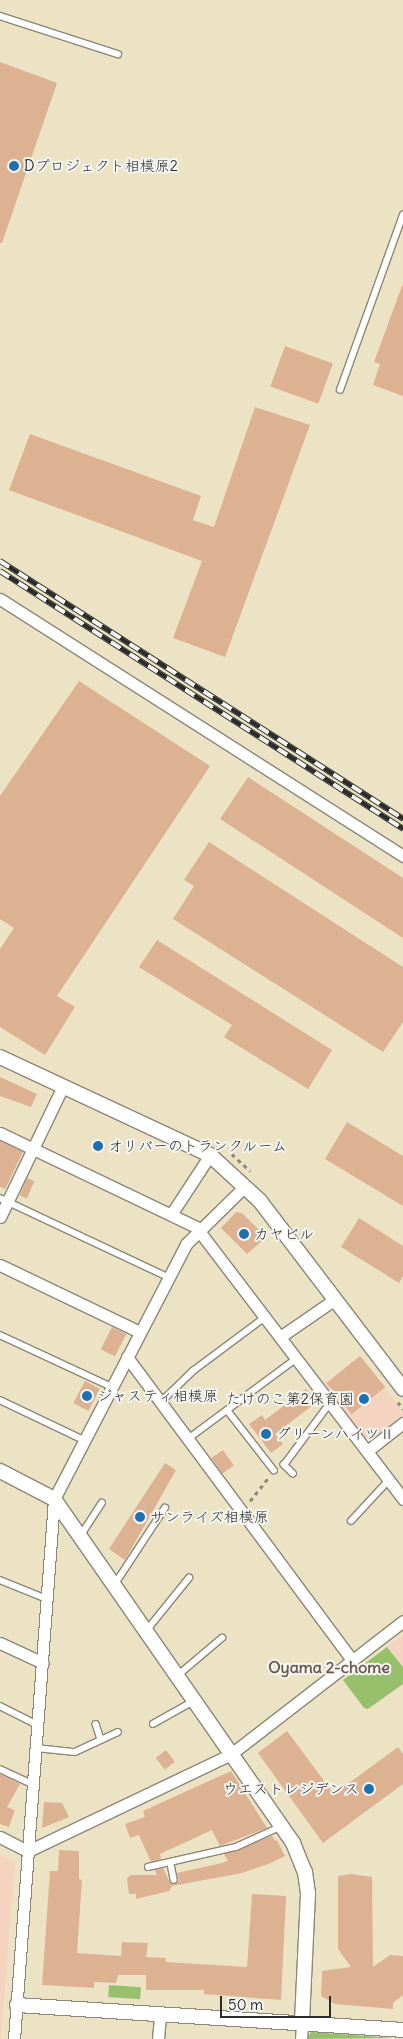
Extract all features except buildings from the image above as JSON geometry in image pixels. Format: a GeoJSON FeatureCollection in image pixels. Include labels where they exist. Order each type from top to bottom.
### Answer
{"type":"FeatureCollection","features":[{"type":"Feature","properties":{"kind":"street"},"geometry":{"type":"LineString","coordinates":[[0,598],[403,856]]}},
{"type":"Feature","properties":{"kind":"street"},"geometry":{"type":"LineString","coordinates":[[0,1057],[210,1155],[245,1186],[403,1389]]}},
{"type":"Feature","properties":{"kind":"street"},"geometry":{"type":"LineString","coordinates":[[0,1217],[4,1200],[33,1149],[63,1086]]}},
{"type":"Feature","properties":{"kind":"street"},"geometry":{"type":"LineString","coordinates":[[0,1133],[172,1213],[200,1231],[264,1318],[297,1358],[403,1499]]}},
{"type":"Feature","properties":{"kind":"street"},"geometry":{"type":"LineString","coordinates":[[172,1213],[210,1155]]}},
{"type":"Feature","properties":{"kind":"street"},"geometry":{"type":"LineString","coordinates":[[14,2039],[54,1499],[186,1244],[245,1186]]}},
{"type":"Feature","properties":{"kind":"street"},"geometry":{"type":"LineString","coordinates":[[0,1265],[140,1332]]}},
{"type":"Feature","properties":{"kind":"street"},"geometry":{"type":"LineString","coordinates":[[280,1337],[334,1299]]}},
{"type":"Feature","properties":{"kind":"street"},"geometry":{"type":"LineString","coordinates":[[127,1357],[352,1660]]}},
{"type":"Feature","properties":{"kind":"street"},"geometry":{"type":"LineString","coordinates":[[367,1451],[403,1423]]}},
{"type":"Feature","properties":{"kind":"street"},"geometry":{"type":"LineString","coordinates":[[2,1476],[54,1499],[283,1826],[300,1857],[308,1890],[301,2039]]}},
{"type":"Feature","properties":{"kind":"street"},"geometry":{"type":"LineString","coordinates":[[28,1851],[231,1754],[403,1621]]}},
{"type":"Feature","properties":{"kind":"street"},"geometry":{"type":"LineString","coordinates":[[0,1643],[43,1663]]}},
{"type":"Feature","properties":{"kind":"street"},"geometry":{"type":"LineString","coordinates":[[0,1837],[28,1851]]}},
{"type":"Feature","properties":{"kind":"street"},"geometry":{"type":"LineString","coordinates":[[17,2005],[403,2030]]}},
{"type":"Feature","properties":{"kind":"street"},"geometry":{"type":"LineString","coordinates":[[158,2039],[160,2015]]}},
{"type":"Feature","properties":{"kind":"lane"},"geometry":{"type":"LineString","coordinates":[[0,16],[118,54]]}},
{"type":"Feature","properties":{"kind":"lane"},"geometry":{"type":"LineString","coordinates":[[340,390],[403,214]]}},
{"type":"Feature","properties":{"kind":"lane"},"geometry":{"type":"LineString","coordinates":[[4,1200],[168,1277]]}},
{"type":"Feature","properties":{"kind":"lane"},"geometry":{"type":"LineString","coordinates":[[161,1402],[193,1371],[264,1318]]}},
{"type":"Feature","properties":{"kind":"lane"},"geometry":{"type":"LineString","coordinates":[[0,1335],[112,1387]]}},
{"type":"Feature","properties":{"kind":"lane"},"geometry":{"type":"LineString","coordinates":[[188,1439],[297,1358]]}},
{"type":"Feature","properties":{"kind":"lane"},"geometry":{"type":"LineString","coordinates":[[0,1400],[84,1440]]}},
{"type":"Feature","properties":{"kind":"lane"},"geometry":{"type":"LineString","coordinates":[[293,1474],[284,1465],[330,1403]]}},
{"type":"Feature","properties":{"kind":"lane"},"geometry":{"type":"LineString","coordinates":[[228,1411],[274,1470]]}},
{"type":"Feature","properties":{"kind":"lane"},"geometry":{"type":"LineString","coordinates":[[351,1520],[389,1480]]}},
{"type":"Feature","properties":{"kind":"lane"},"geometry":{"type":"LineString","coordinates":[[80,1536],[102,1503]]}},
{"type":"Feature","properties":{"kind":"lane"},"geometry":{"type":"LineString","coordinates":[[114,1585],[165,1508]]}},
{"type":"Feature","properties":{"kind":"lane"},"geometry":{"type":"LineString","coordinates":[[146,1631],[189,1578]]}},
{"type":"Feature","properties":{"kind":"lane"},"geometry":{"type":"LineString","coordinates":[[0,1580],[47,1599]]}},
{"type":"Feature","properties":{"kind":"lane"},"geometry":{"type":"LineString","coordinates":[[177,1676],[222,1638]]}},
{"type":"Feature","properties":{"kind":"lane"},"geometry":{"type":"LineString","coordinates":[[153,1724],[194,1701]]}},
{"type":"Feature","properties":{"kind":"lane"},"geometry":{"type":"LineString","coordinates":[[0,1706],[38,1725]]}},
{"type":"Feature","properties":{"kind":"lane"},"geometry":{"type":"LineString","coordinates":[[96,1724],[101,1739]]}},
{"type":"Feature","properties":{"kind":"lane"},"geometry":{"type":"LineString","coordinates":[[36,1748],[75,1752],[118,1732]]}},
{"type":"Feature","properties":{"kind":"lane"},"geometry":{"type":"LineString","coordinates":[[0,1769],[34,1785]]}},
{"type":"Feature","properties":{"kind":"lane"},"geometry":{"type":"LineString","coordinates":[[148,1867],[171,1864],[236,1847],[283,1826]]}},
{"type":"Feature","properties":{"kind":"lane"},"geometry":{"type":"LineString","coordinates":[[171,1864],[174,1880]]}},
{"type":"Feature","properties":{"kind":"shaded area","name":"たけのこ第2保育園"},"geometry":{"type":"Polygon","coordinates":[[[360,1356],[403,1411],[403,1415],[372,1439],[365,1439],[323,1384],[360,1356]]]}},
{"type":"Feature","properties":{"kind":"shaded area"},"geometry":{"type":"Polygon","coordinates":[[[403,1635],[403,1665],[388,1646],[403,1635]]]}},
{"type":"Feature","properties":{"kind":"shaded area"},"geometry":{"type":"Polygon","coordinates":[[[0,1855],[15,1862],[1,2039],[0,2039],[0,1855]]]}},
{"type":"Feature","properties":{"kind":"green space"},"geometry":{"type":"Polygon","coordinates":[[[387,1647],[403,1667],[403,1684],[368,1709],[364,1708],[343,1680],[387,1647]]]}},
{"type":"Feature","properties":{"kind":"green space"},"geometry":{"type":"Polygon","coordinates":[[[109,1985],[141,1987],[140,1999],[108,1997],[109,1985]]]}},
{"type":"Feature","properties":{"kind":"green space"},"geometry":{"type":"Polygon","coordinates":[[[311,2032],[394,2038],[395,2038],[307,2039],[311,2032]]]}},
{"type":"Feature","properties":{"kind":"railway"},"geometry":{"type":"LineString","coordinates":[[0,561],[403,819]]}},
{"type":"Feature","properties":{"kind":"railway"},"geometry":{"type":"LineString","coordinates":[[0,571],[403,829]]}},
{"type":"Feature","properties":{"kind":"place","name":"Dプロジェクト相模原2"},"geometry":{"type":"Point","coordinates":[14,166]}},
{"type":"Feature","properties":{"kind":"place","name":"オリバーのトランクルーム"},"geometry":{"type":"Point","coordinates":[98,1146]}},
{"type":"Feature","properties":{"kind":"place","name":"カヤビル"},"geometry":{"type":"Point","coordinates":[244,1234]}},
{"type":"Feature","properties":{"kind":"place","name":"ジャスティ相模原"},"geometry":{"type":"Point","coordinates":[87,1396]}},
{"type":"Feature","properties":{"kind":"place","name":"たけのこ第2保育園"},"geometry":{"type":"Point","coordinates":[364,1399]}},
{"type":"Feature","properties":{"kind":"place","name":"グリーンハイツⅡ"},"geometry":{"type":"Point","coordinates":[266,1434]}},
{"type":"Feature","properties":{"kind":"place","name":"サンライズ相模原"},"geometry":{"type":"Point","coordinates":[140,1517]}},
{"type":"Feature","properties":{"kind":"place","name":"ウエストレジデンス"},"geometry":{"type":"Point","coordinates":[369,1789]}},
{"type":"Feature","properties":{"kind":"district","name":"Oyama 2-chome"},"geometry":{"type":"Point","coordinates":[329,1667]}}]}
